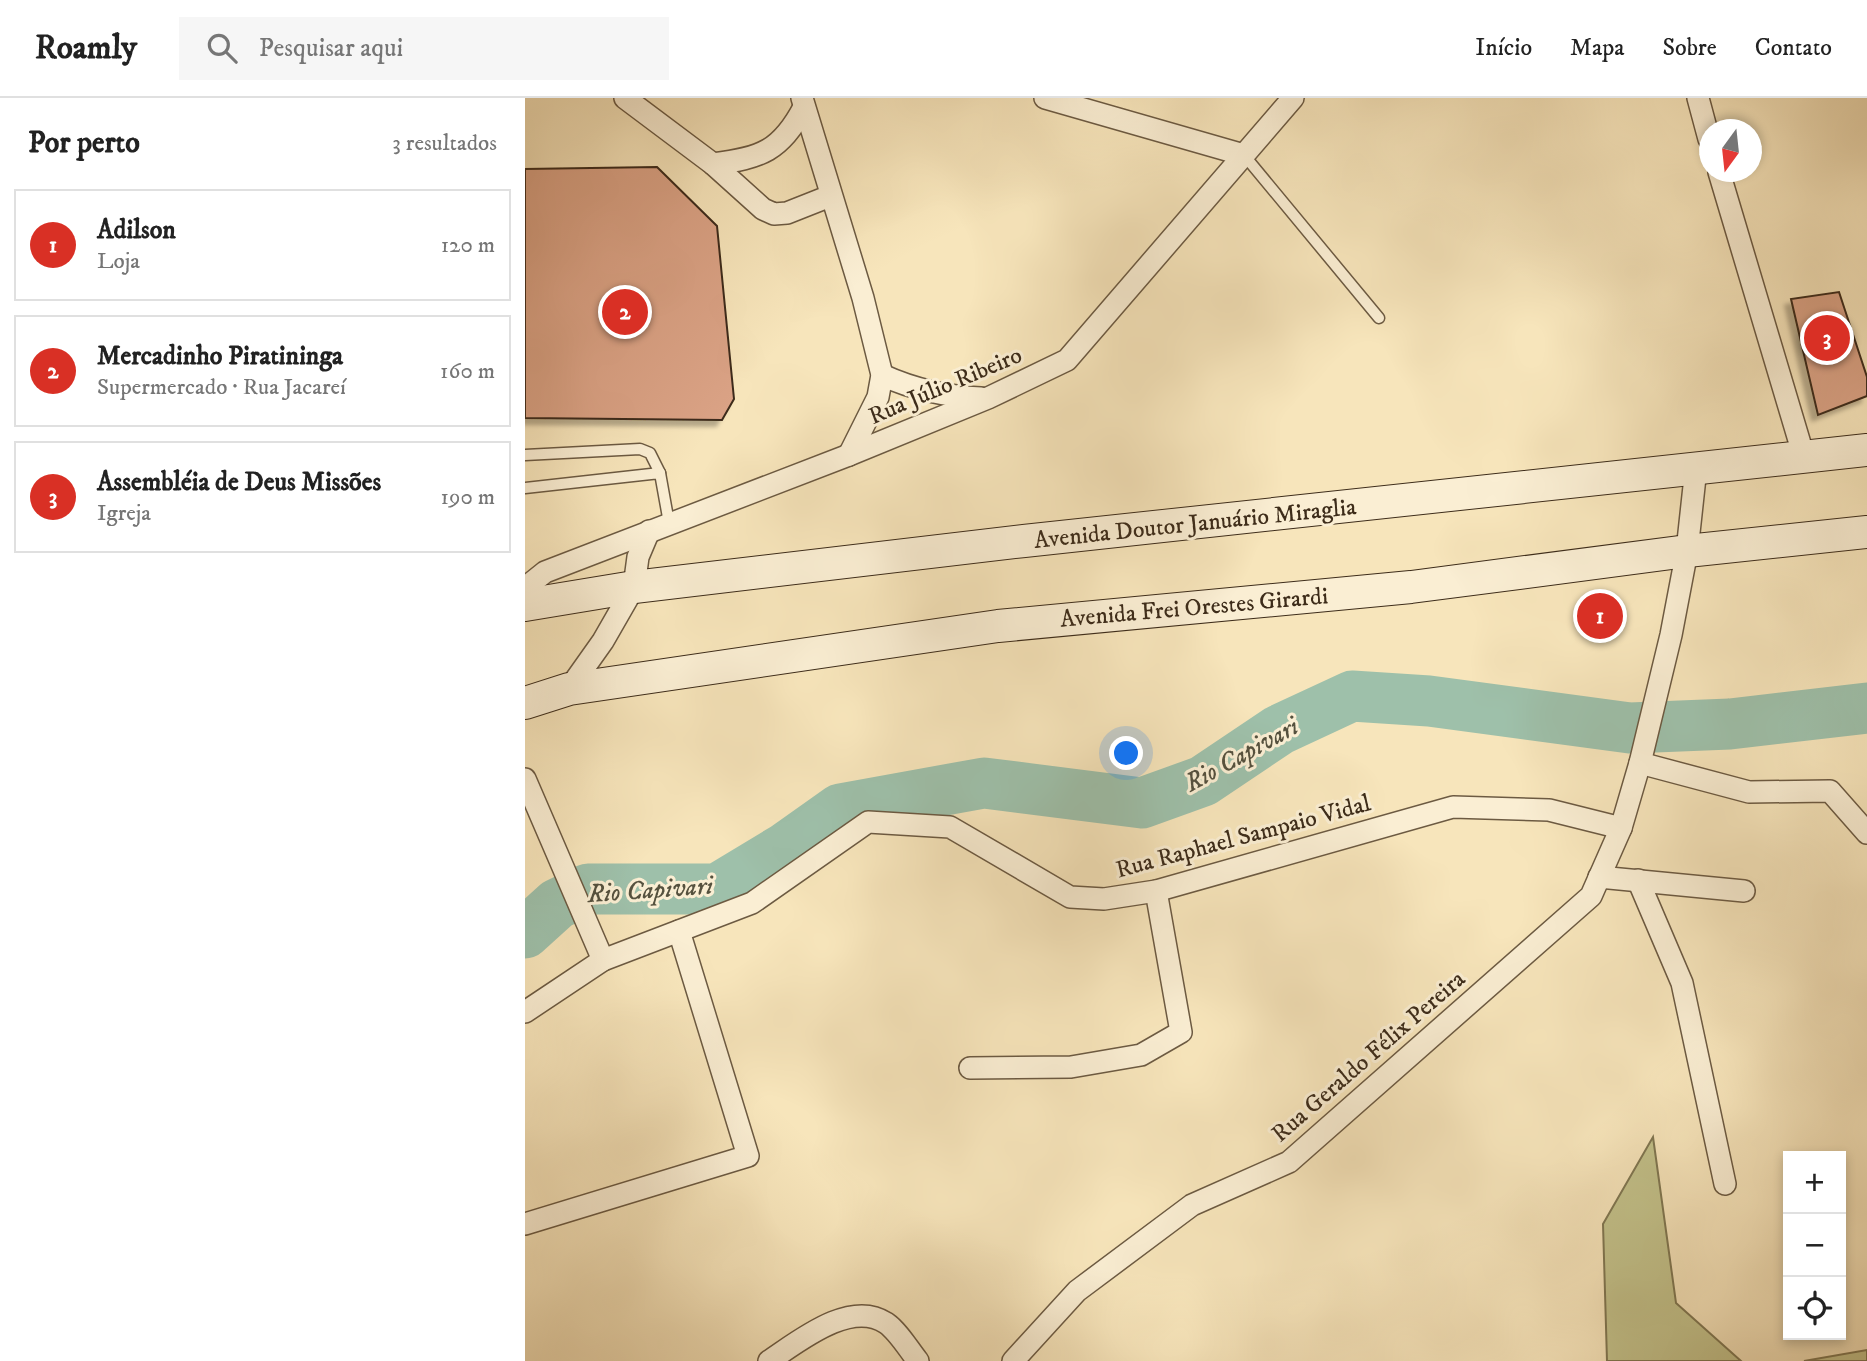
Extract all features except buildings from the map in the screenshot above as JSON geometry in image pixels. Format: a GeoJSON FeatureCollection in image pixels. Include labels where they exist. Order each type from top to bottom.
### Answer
{"type":"FeatureCollection","features":[{"type":"Feature","properties":{"kind":"main road","name":"Avenida Doutor Januário Miraglia"},"geometry":{"type":"LineString","coordinates":[[525,605],[634,587],[1024,541],[1867,450]]}},
{"type":"Feature","properties":{"kind":"main road","name":"Avenida Frei Orestes Girardi"},"geometry":{"type":"LineString","coordinates":[[525,703],[569,689],[998,626],[1411,587],[1687,551],[1867,532]]}},
{"type":"Feature","properties":{"kind":"street"},"geometry":{"type":"LineString","coordinates":[[625,98],[713,164],[763,209],[774,214],[787,214],[831,196]]}},
{"type":"Feature","properties":{"kind":"street"},"geometry":{"type":"LineString","coordinates":[[1045,98],[1244,155]]}},
{"type":"Feature","properties":{"kind":"street","name":"Rua Júlio Ribeiro"},"geometry":{"type":"LineString","coordinates":[[525,588],[545,572],[849,455],[988,398],[1067,360],[1293,98]]}},
{"type":"Feature","properties":{"kind":"street"},"geometry":{"type":"LineString","coordinates":[[1697,98],[1704,119]]}},
{"type":"Feature","properties":{"kind":"street"},"geometry":{"type":"LineString","coordinates":[[713,164],[746,160],[771,150],[790,133],[803,102]]}},
{"type":"Feature","properties":{"kind":"street"},"geometry":{"type":"LineString","coordinates":[[803,102],[863,298],[881,375],[878,397],[849,455]]}},
{"type":"Feature","properties":{"kind":"street"},"geometry":{"type":"LineString","coordinates":[[1722,182],[1804,457]]}},
{"type":"Feature","properties":{"kind":"street"},"geometry":{"type":"LineString","coordinates":[[881,375],[908,387],[944,396],[988,398]]}},
{"type":"Feature","properties":{"kind":"street","name":"Rua Geraldo Félix Pereira"},"geometry":{"type":"LineString","coordinates":[[1013,1361],[1077,1292],[1192,1205],[1289,1162],[1591,895],[1621,828],[1640,763],[1671,635],[1687,551],[1696,468]]}},
{"type":"Feature","properties":{"kind":"street"},"geometry":{"type":"LineString","coordinates":[[569,689],[603,642],[634,587],[638,557],[659,527]]}},
{"type":"Feature","properties":{"kind":"street"},"geometry":{"type":"LineString","coordinates":[[1640,763],[1749,792],[1830,791],[1867,833]]}},
{"type":"Feature","properties":{"kind":"street"},"geometry":{"type":"LineString","coordinates":[[525,779],[565,867],[601,957]]}},
{"type":"Feature","properties":{"kind":"street","name":"Rua Raphael Sampaio Vidal"},"geometry":{"type":"LineString","coordinates":[[525,1012],[601,957],[752,903],[867,822],[950,827],[1070,897],[1104,899],[1156,891],[1453,807],[1549,810],[1621,828]]}},
{"type":"Feature","properties":{"kind":"street"},"geometry":{"type":"LineString","coordinates":[[1599,877],[1744,891]]}},
{"type":"Feature","properties":{"kind":"street"},"geometry":{"type":"LineString","coordinates":[[1638,880],[1682,984],[1725,1184]]}},
{"type":"Feature","properties":{"kind":"street"},"geometry":{"type":"LineString","coordinates":[[970,1068],[1083,1066],[1141,1055],[1181,1032],[1156,891]]}},
{"type":"Feature","properties":{"kind":"street"},"geometry":{"type":"LineString","coordinates":[[525,1224],[748,1156],[679,931]]}},
{"type":"Feature","properties":{"kind":"street"},"geometry":{"type":"LineString","coordinates":[[769,1361],[834,1320],[863,1317],[886,1323],[918,1361]]}},
{"type":"Feature","properties":{"kind":"lane"},"geometry":{"type":"LineString","coordinates":[[1244,155],[1379,318]]}},
{"type":"Feature","properties":{"kind":"lane"},"geometry":{"type":"LineString","coordinates":[[525,455],[640,449],[650,453],[660,473],[659,527]]}},
{"type":"Feature","properties":{"kind":"lane"},"geometry":{"type":"LineString","coordinates":[[525,488],[660,473]]}},
{"type":"Feature","properties":{"kind":"shaded area"},"geometry":{"type":"Polygon","coordinates":[[[1653,1137],[1676,1303],[1741,1361],[1607,1361],[1603,1224],[1653,1137]]]}},
{"type":"Feature","properties":{"kind":"shaded area"},"geometry":{"type":"Polygon","coordinates":[[[1867,1350],[1867,1361],[1804,1361],[1867,1350]]]}},
{"type":"Feature","properties":{"kind":"waterway","name":"Rio Capivari"},"geometry":{"type":"LineString","coordinates":[[525,933],[557,904],[588,889],[717,889],[785,848],[840,809],[984,783],[1142,803],[1203,781],[1279,730],[1352,696],[1429,701],[1630,728],[1730,724],[1867,708]]}},
{"type":"Feature","properties":{"kind":"place","name":"Mercadinho Piratininga"},"geometry":{"type":"Point","coordinates":[625,312]}},
{"type":"Feature","properties":{"kind":"place","name":"Assembléia de Deus Missões"},"geometry":{"type":"Point","coordinates":[1827,338]}},
{"type":"Feature","properties":{"kind":"place","name":"Adilson"},"geometry":{"type":"Point","coordinates":[1600,616]}}]}
